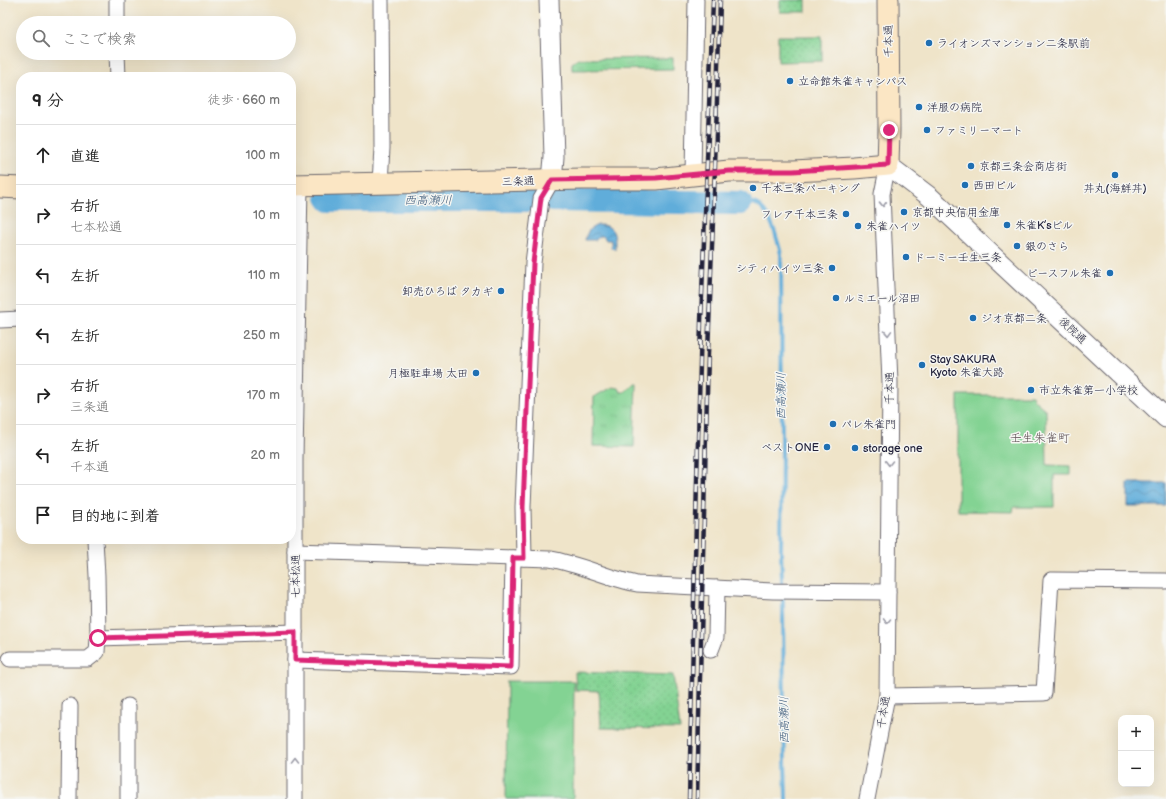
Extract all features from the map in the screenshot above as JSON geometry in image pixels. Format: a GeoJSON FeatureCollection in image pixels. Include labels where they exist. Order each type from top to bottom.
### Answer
{"type":"FeatureCollection","features":[{"type":"Feature","properties":{"kind":"main road","name":"千本通"},"geometry":{"type":"LineString","coordinates":[[888,0],[888,165]]}},
{"type":"Feature","properties":{"kind":"main road","name":"三条通"},"geometry":{"type":"LineString","coordinates":[[296,185],[656,178],[693,176],[729,171],[793,171],[888,165]]}},
{"type":"Feature","properties":{"kind":"main road"},"geometry":{"type":"LineString","coordinates":[[0,188],[16,188]]}},
{"type":"Feature","properties":{"kind":"street"},"geometry":{"type":"LineString","coordinates":[[116,0],[117,16]]}},
{"type":"Feature","properties":{"kind":"street"},"geometry":{"type":"LineString","coordinates":[[380,183],[382,148],[381,0]]}},
{"type":"Feature","properties":{"kind":"street"},"geometry":{"type":"LineString","coordinates":[[295,660],[511,667],[523,507],[533,263],[541,198],[552,180],[554,157],[549,0]]}},
{"type":"Feature","properties":{"kind":"street"},"geometry":{"type":"LineString","coordinates":[[693,176],[696,0]]}},
{"type":"Feature","properties":{"kind":"street"},"geometry":{"type":"LineString","coordinates":[[117,60],[118,72]]}},
{"type":"Feature","properties":{"kind":"street","name":"後院通"},"geometry":{"type":"LineString","coordinates":[[888,165],[930,196],[1166,418]]}},
{"type":"Feature","properties":{"kind":"street","name":"千本通"},"geometry":{"type":"LineString","coordinates":[[867,799],[887,696],[890,382],[882,194],[888,165]]}},
{"type":"Feature","properties":{"kind":"street"},"geometry":{"type":"LineString","coordinates":[[0,320],[16,319]]}},
{"type":"Feature","properties":{"kind":"street"},"geometry":{"type":"LineString","coordinates":[[10,659],[88,659],[97,652],[98,638],[95,544]]}},
{"type":"Feature","properties":{"kind":"street","name":"七本松通"},"geometry":{"type":"LineString","coordinates":[[295,544],[295,799]]}},
{"type":"Feature","properties":{"kind":"street"},"geometry":{"type":"LineString","coordinates":[[295,551],[550,559],[563,561],[619,580],[637,584],[781,591],[888,592]]}},
{"type":"Feature","properties":{"kind":"street"},"geometry":{"type":"LineString","coordinates":[[887,696],[1044,694],[1051,580],[1166,581]]}},
{"type":"Feature","properties":{"kind":"street"},"geometry":{"type":"LineString","coordinates":[[711,650],[716,637],[717,588]]}},
{"type":"Feature","properties":{"kind":"street"},"geometry":{"type":"LineString","coordinates":[[98,638],[295,632]]}},
{"type":"Feature","properties":{"kind":"street"},"geometry":{"type":"LineString","coordinates":[[69,799],[70,706]]}},
{"type":"Feature","properties":{"kind":"street"},"geometry":{"type":"LineString","coordinates":[[128,706],[128,799]]}},
{"type":"Feature","properties":{"kind":"green space"},"geometry":{"type":"Polygon","coordinates":[[[780,0],[806,0],[806,12],[780,12],[780,0]]]}},
{"type":"Feature","properties":{"kind":"green space"},"geometry":{"type":"Polygon","coordinates":[[[778,36],[822,36],[822,61],[778,62],[778,36]]]}},
{"type":"Feature","properties":{"kind":"green space"},"geometry":{"type":"Polygon","coordinates":[[[673,58],[673,69],[572,70],[572,63],[578,59],[673,58]]]}},
{"type":"Feature","properties":{"kind":"green space"},"geometry":{"type":"Polygon","coordinates":[[[633,383],[636,383],[634,447],[593,446],[594,397],[612,387],[618,388],[620,392],[624,392],[633,383]]]}},
{"type":"Feature","properties":{"kind":"green space"},"geometry":{"type":"Polygon","coordinates":[[[958,395],[1032,395],[1034,400],[1046,410],[1047,465],[1071,466],[1071,475],[1054,475],[1054,507],[1014,507],[1013,512],[958,511],[958,395]]]}},
{"type":"Feature","properties":{"kind":"green space"},"geometry":{"type":"Polygon","coordinates":[[[575,672],[673,675],[680,729],[601,728],[599,691],[576,690],[575,672]]]}},
{"type":"Feature","properties":{"kind":"green space"},"geometry":{"type":"Polygon","coordinates":[[[507,681],[574,681],[573,799],[506,799],[507,681]]]}},
{"type":"Feature","properties":{"kind":"water"},"geometry":{"type":"Polygon","coordinates":[[[598,225],[604,225],[611,229],[615,240],[615,249],[611,248],[611,240],[606,240],[603,236],[599,236],[596,240],[585,240],[589,230],[598,225]]]}},
{"type":"Feature","properties":{"kind":"water"},"geometry":{"type":"Polygon","coordinates":[[[1128,483],[1166,483],[1166,506],[1128,506],[1128,483]]]}},
{"type":"Feature","properties":{"kind":"waterway","name":"西高瀬川"},"geometry":{"type":"LineString","coordinates":[[328,197],[330,200],[529,200]]}},
{"type":"Feature","properties":{"kind":"waterway","name":"西高瀬川"},"geometry":{"type":"LineString","coordinates":[[553,200],[740,203]]}},
{"type":"Feature","properties":{"kind":"waterway","name":"西高瀬川"},"geometry":{"type":"LineString","coordinates":[[740,203],[756,204],[766,213],[773,226],[781,254],[781,553],[786,799]]}},
{"type":"Feature","properties":{"kind":"railway"},"geometry":{"type":"LineString","coordinates":[[689,799],[701,322],[713,0]]}},
{"type":"Feature","properties":{"kind":"railway"},"geometry":{"type":"LineString","coordinates":[[697,799],[708,353],[720,0]]}},
{"type":"Feature","properties":{"kind":"place","name":"ライオンズマンション二条駅前"},"geometry":{"type":"Point","coordinates":[929,43]}},
{"type":"Feature","properties":{"kind":"place","name":"立命館朱雀キャンパス"},"geometry":{"type":"Point","coordinates":[790,81]}},
{"type":"Feature","properties":{"kind":"place","name":"洋服の病院"},"geometry":{"type":"Point","coordinates":[919,107]}},
{"type":"Feature","properties":{"kind":"place","name":"ファミリーマート"},"geometry":{"type":"Point","coordinates":[927,130]}},
{"type":"Feature","properties":{"kind":"place","name":"京都三条会商店街"},"geometry":{"type":"Point","coordinates":[971,166]}},
{"type":"Feature","properties":{"kind":"place","name":"丼丸(海鮮丼)"},"geometry":{"type":"Point","coordinates":[1115,175]}},
{"type":"Feature","properties":{"kind":"place","name":"西田ビル"},"geometry":{"type":"Point","coordinates":[965,185]}},
{"type":"Feature","properties":{"kind":"place","name":"千本三条パーキング"},"geometry":{"type":"Point","coordinates":[753,188]}},
{"type":"Feature","properties":{"kind":"place","name":"京都中央信用金庫"},"geometry":{"type":"Point","coordinates":[904,212]}},
{"type":"Feature","properties":{"kind":"place","name":"フレア千本三条"},"geometry":{"type":"Point","coordinates":[846,214]}},
{"type":"Feature","properties":{"kind":"place","name":"朱雀K’sビル"},"geometry":{"type":"Point","coordinates":[1007,225]}},
{"type":"Feature","properties":{"kind":"place","name":"朱雀ハイツ"},"geometry":{"type":"Point","coordinates":[858,226]}},
{"type":"Feature","properties":{"kind":"place","name":"銀のさら"},"geometry":{"type":"Point","coordinates":[1017,246]}},
{"type":"Feature","properties":{"kind":"place","name":"ドーミー壬生三条"},"geometry":{"type":"Point","coordinates":[906,257]}},
{"type":"Feature","properties":{"kind":"place","name":"シティハイツ三条"},"geometry":{"type":"Point","coordinates":[832,268]}},
{"type":"Feature","properties":{"kind":"place","name":"ピースフル朱雀"},"geometry":{"type":"Point","coordinates":[1110,273]}},
{"type":"Feature","properties":{"kind":"place","name":"卸売ひろば タカギ"},"geometry":{"type":"Point","coordinates":[501,291]}},
{"type":"Feature","properties":{"kind":"place","name":"ルミエール沼田"},"geometry":{"type":"Point","coordinates":[836,298]}},
{"type":"Feature","properties":{"kind":"place","name":"ジオ京都二条"},"geometry":{"type":"Point","coordinates":[973,318]}},
{"type":"Feature","properties":{"kind":"place","name":"Stay SAKURA Kyoto 朱雀大路"},"geometry":{"type":"Point","coordinates":[922,365]}},
{"type":"Feature","properties":{"kind":"place","name":"月極駐車場 太田"},"geometry":{"type":"Point","coordinates":[476,373]}},
{"type":"Feature","properties":{"kind":"place","name":"市立朱雀第一小学校"},"geometry":{"type":"Point","coordinates":[1031,390]}},
{"type":"Feature","properties":{"kind":"place","name":"パレ朱雀門"},"geometry":{"type":"Point","coordinates":[833,424]}},
{"type":"Feature","properties":{"kind":"place","name":"ベストONE"},"geometry":{"type":"Point","coordinates":[827,447]}},
{"type":"Feature","properties":{"kind":"place","name":"storage one"},"geometry":{"type":"Point","coordinates":[855,448]}},
{"type":"Feature","properties":{"kind":"district","name":"壬生朱雀町"},"geometry":{"type":"Point","coordinates":[1040,438]}},
{"type":"Feature","properties":{"kind":"route"},"geometry":{"type":"LineString","coordinates":[[98,638],[295,632],[295,660],[511,667],[513,558],[524,558],[523,507],[533,263],[541,198],[552,180],[582,178],[656,178],[693,176],[729,171],[793,171],[888,165],[889,130]]}}]}
